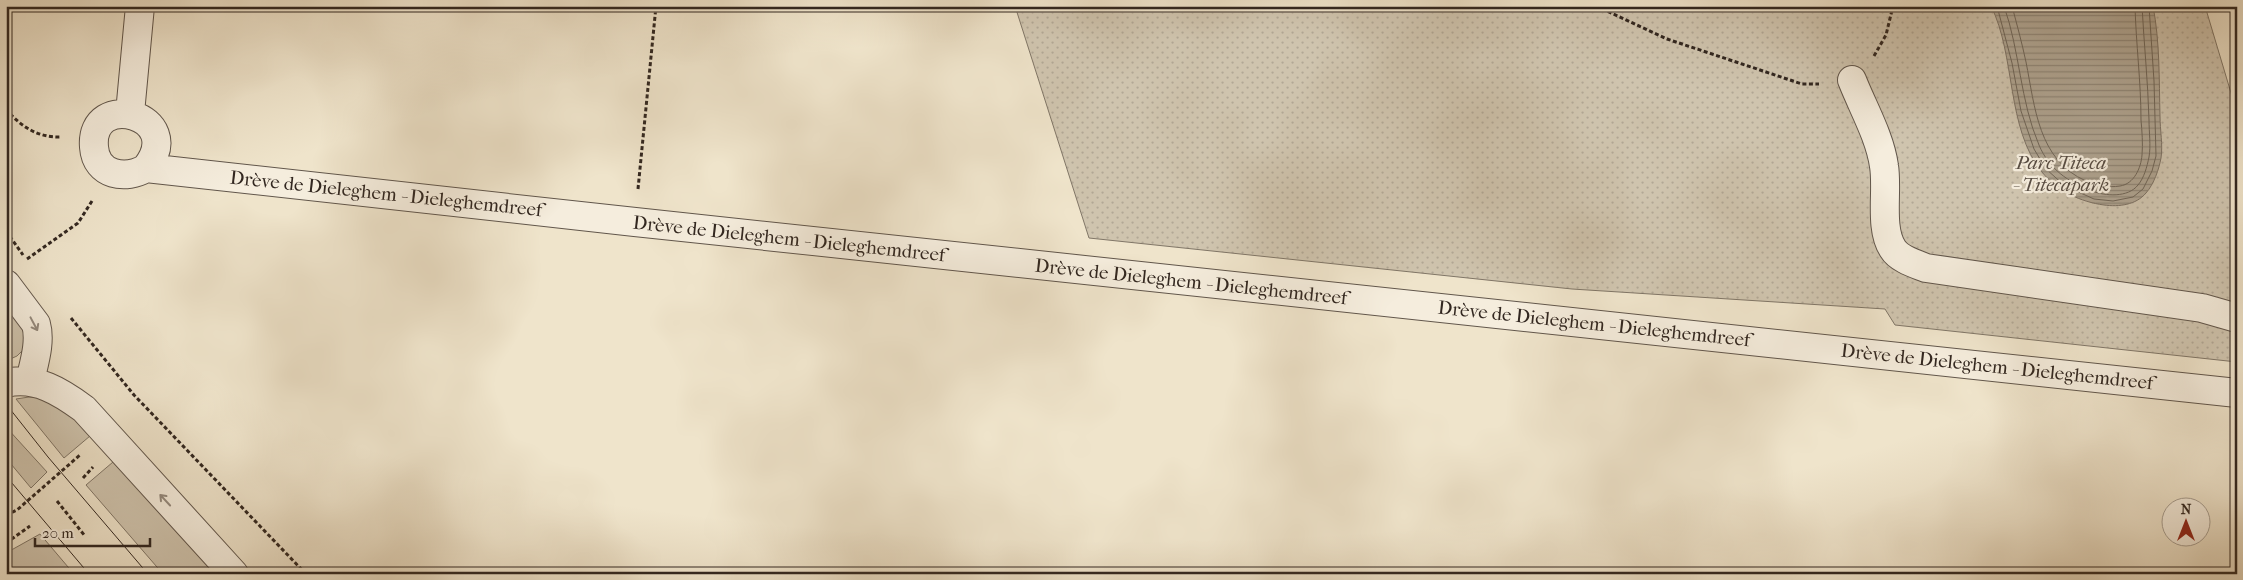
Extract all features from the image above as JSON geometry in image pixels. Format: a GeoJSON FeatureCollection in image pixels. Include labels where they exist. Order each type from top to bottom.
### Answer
{"type":"FeatureCollection","features":[{"type":"Feature","properties":{"kind":"street"},"geometry":{"type":"LineString","coordinates":[[130,113],[140,6]]}},
{"type":"Feature","properties":{"kind":"street"},"geometry":{"type":"LineString","coordinates":[[1852,80],[1872,127],[1884,166],[1886,231],[1893,250],[1909,261],[1926,268],[1953,273],[2202,308],[2237,318]]}},
{"type":"Feature","properties":{"kind":"street"},"geometry":{"type":"LineString","coordinates":[[111,173],[103,166],[94,150],[95,134],[99,126],[113,115],[130,113],[140,116],[153,130],[156,150],[146,168]]}},
{"type":"Feature","properties":{"kind":"street","name":"Drève de Dieleghem - Dieleghemdreef"},"geometry":{"type":"LineString","coordinates":[[111,173],[129,175],[146,168],[2237,393]]}},
{"type":"Feature","properties":{"kind":"street"},"geometry":{"type":"LineString","coordinates":[[6,284],[36,324],[38,334],[18,382],[50,387],[67,396],[84,409],[234,574]]}},
{"type":"Feature","properties":{"kind":"path"},"geometry":{"type":"LineString","coordinates":[[635,222],[656,6]]}},
{"type":"Feature","properties":{"kind":"path"},"geometry":{"type":"LineString","coordinates":[[1596,6],[1666,39],[1802,84],[1852,80],[1869,65],[1886,36],[1894,6]]}},
{"type":"Feature","properties":{"kind":"path"},"geometry":{"type":"LineString","coordinates":[[2232,6],[2237,21]]}},
{"type":"Feature","properties":{"kind":"path"},"geometry":{"type":"LineString","coordinates":[[6,109],[24,126],[43,136],[59,138],[82,134],[99,126]]}},
{"type":"Feature","properties":{"kind":"path"},"geometry":{"type":"LineString","coordinates":[[27,259],[78,223],[111,173]]}},
{"type":"Feature","properties":{"kind":"path"},"geometry":{"type":"LineString","coordinates":[[6,231],[31,266]]}},
{"type":"Feature","properties":{"kind":"path"},"geometry":{"type":"LineString","coordinates":[[68,314],[134,396],[306,574]]}},
{"type":"Feature","properties":{"kind":"path"},"geometry":{"type":"LineString","coordinates":[[6,515],[17,510],[106,433]]}},
{"type":"Feature","properties":{"kind":"path"},"geometry":{"type":"LineString","coordinates":[[57,501],[85,536]]}},
{"type":"Feature","properties":{"kind":"path"},"geometry":{"type":"LineString","coordinates":[[6,543],[30,526]]}},
{"type":"Feature","properties":{"kind":"green space","name":"Parc Titeca - Titecapark"},"geometry":{"type":"Polygon","coordinates":[[[1015,6],[2205,6],[2237,113],[2237,362],[1895,325],[1885,309],[1572,289],[1089,238],[1015,6]]]}},
{"type":"Feature","properties":{"kind":"green space"},"geometry":{"type":"Polygon","coordinates":[[[6,301],[24,325],[24,349],[17,356],[8,360],[6,358],[6,301]]]}},
{"type":"Feature","properties":{"kind":"green space"},"geometry":{"type":"Polygon","coordinates":[[[38,398],[56,405],[71,416],[90,436],[64,458],[16,399],[38,398]]]}},
{"type":"Feature","properties":{"kind":"green space"},"geometry":{"type":"Polygon","coordinates":[[[6,427],[47,472],[31,488],[6,458],[6,427]]]}},
{"type":"Feature","properties":{"kind":"green space"},"geometry":{"type":"Polygon","coordinates":[[[113,462],[218,574],[163,574],[86,485],[113,462]]]}},
{"type":"Feature","properties":{"kind":"green space"},"geometry":{"type":"Polygon","coordinates":[[[40,534],[74,574],[6,574],[6,553],[40,534]]]}},
{"type":"Feature","properties":{"kind":"water"},"geometry":{"type":"Polygon","coordinates":[[[1991,6],[2153,6],[2158,47],[2162,153],[2154,181],[2142,197],[2132,203],[2121,205],[2095,204],[2062,190],[2042,172],[2030,154],[2022,135],[1999,26],[1991,6]]]}},
{"type":"Feature","properties":{"kind":"tram line"},"geometry":{"type":"LineString","coordinates":[[6,404],[48,457],[148,574]]}},
{"type":"Feature","properties":{"kind":"tram line"},"geometry":{"type":"LineString","coordinates":[[6,476],[89,574]]}}]}
